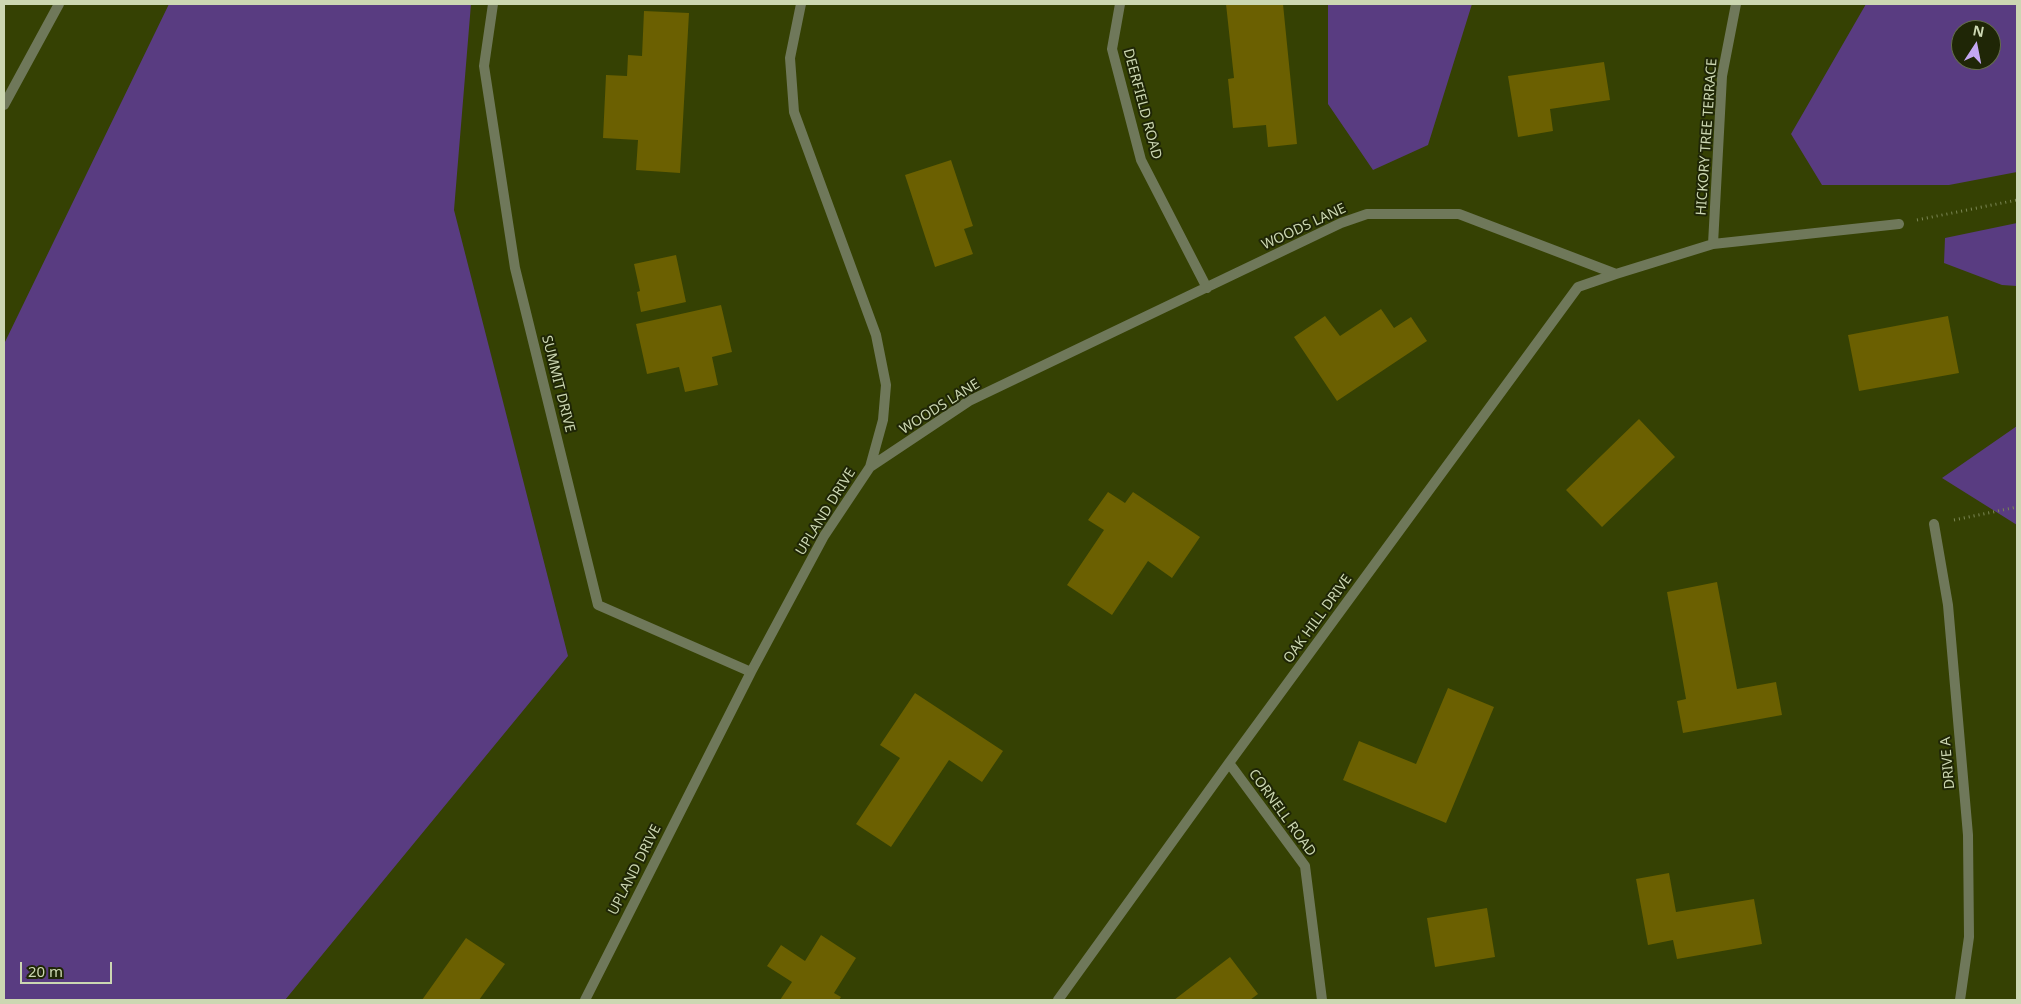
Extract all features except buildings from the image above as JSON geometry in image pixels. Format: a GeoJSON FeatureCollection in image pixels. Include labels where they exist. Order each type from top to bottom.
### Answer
{"type":"FeatureCollection","features":[{"type":"Feature","properties":{"kind":"street"},"geometry":{"type":"LineString","coordinates":[[4,105],[59,4]]}},
{"type":"Feature","properties":{"kind":"street","name":"SUMMIT DRIVE"},"geometry":{"type":"LineString","coordinates":[[493,4],[484,66],[515,268],[598,605],[751,672]]}},
{"type":"Feature","properties":{"kind":"street","name":"UPLAND DRIVE"},"geometry":{"type":"LineString","coordinates":[[585,1000],[751,672],[824,536],[870,467],[883,420],[886,385],[876,335],[794,112],[790,58],[801,4]]}},
{"type":"Feature","properties":{"kind":"street","name":"DEERFIELD ROAD"},"geometry":{"type":"LineString","coordinates":[[1120,4],[1112,49],[1140,160],[1207,288]]}},
{"type":"Feature","properties":{"kind":"street","name":"HICKORY TREE TERRACE"},"geometry":{"type":"LineString","coordinates":[[1714,244],[1722,76],[1736,4]]}},
{"type":"Feature","properties":{"kind":"street","name":"WOODS LANE"},"geometry":{"type":"LineString","coordinates":[[870,467],[969,401],[1341,223],[1367,214],[1459,214],[1616,274]]}},
{"type":"Feature","properties":{"kind":"street"},"geometry":{"type":"LineString","coordinates":[[1616,274],[1714,244],[1898,224]]}},
{"type":"Feature","properties":{"kind":"street","name":"OAK HILL DRIVE"},"geometry":{"type":"LineString","coordinates":[[1058,1000],[1578,286],[1616,274]]}},
{"type":"Feature","properties":{"kind":"street","name":"DRIVE A"},"geometry":{"type":"LineString","coordinates":[[1934,524],[1948,605],[1968,835],[1969,937],[1960,1000]]}},
{"type":"Feature","properties":{"kind":"street","name":"CORNELL ROAD"},"geometry":{"type":"LineString","coordinates":[[1229,763],[1305,866],[1322,1000]]}},
{"type":"Feature","properties":{"kind":"path"},"geometry":{"type":"LineString","coordinates":[[1898,224],[2017,200]]}},
{"type":"Feature","properties":{"kind":"path"},"geometry":{"type":"LineString","coordinates":[[1934,524],[2017,508]]}},
{"type":"Feature","properties":{"kind":"shaded area"},"geometry":{"type":"Polygon","coordinates":[[[169,4],[471,4],[454,210],[568,656],[285,1000],[4,1000],[4,344],[169,4]]]}},
{"type":"Feature","properties":{"kind":"shaded area"},"geometry":{"type":"Polygon","coordinates":[[[1328,4],[1472,4],[1428,145],[1373,170],[1328,104],[1328,4]]]}},
{"type":"Feature","properties":{"kind":"shaded area"},"geometry":{"type":"Polygon","coordinates":[[[1866,4],[2017,4],[2017,172],[1949,185],[1822,185],[1791,134],[1866,4]]]}},
{"type":"Feature","properties":{"kind":"shaded area"},"geometry":{"type":"Polygon","coordinates":[[[2017,223],[2017,286],[2002,285],[1944,263],[1945,238],[2017,223]]]}},
{"type":"Feature","properties":{"kind":"shaded area"},"geometry":{"type":"Polygon","coordinates":[[[2017,426],[2017,525],[1942,478],[2017,426]]]}}]}
